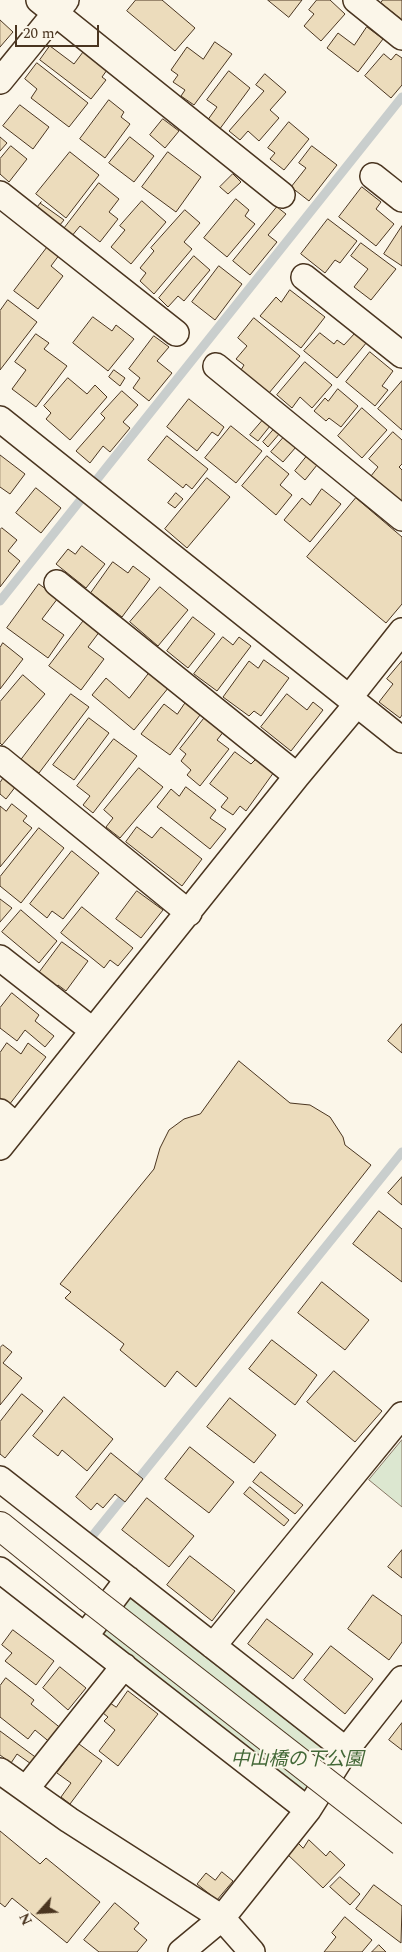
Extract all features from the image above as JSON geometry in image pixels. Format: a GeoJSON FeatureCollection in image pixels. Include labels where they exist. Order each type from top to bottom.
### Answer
{"type":"FeatureCollection","features":[{"type":"Feature","properties":{"kind":"street"},"geometry":{"type":"LineString","coordinates":[[356,0],[402,38]]}},
{"type":"Feature","properties":{"kind":"street"},"geometry":{"type":"LineString","coordinates":[[0,81],[54,5],[282,195]]}},
{"type":"Feature","properties":{"kind":"street"},"geometry":{"type":"LineString","coordinates":[[373,176],[402,199]]}},
{"type":"Feature","properties":{"kind":"street"},"geometry":{"type":"LineString","coordinates":[[0,194],[176,333]]}},
{"type":"Feature","properties":{"kind":"street"},"geometry":{"type":"LineString","coordinates":[[304,277],[402,355]]}},
{"type":"Feature","properties":{"kind":"street"},"geometry":{"type":"LineString","coordinates":[[216,366],[402,518]]}},
{"type":"Feature","properties":{"kind":"street"},"geometry":{"type":"LineString","coordinates":[[0,419],[402,740]]}},
{"type":"Feature","properties":{"kind":"street"},"geometry":{"type":"LineString","coordinates":[[57,583],[296,776]]}},
{"type":"Feature","properties":{"kind":"street"},"geometry":{"type":"LineString","coordinates":[[0,1147],[8,1119],[92,1030],[189,913],[353,701],[402,631]]}},
{"type":"Feature","properties":{"kind":"street"},"geometry":{"type":"LineString","coordinates":[[0,759],[189,913]]}},
{"type":"Feature","properties":{"kind":"street"},"geometry":{"type":"LineString","coordinates":[[0,958],[92,1030]]}},
{"type":"Feature","properties":{"kind":"street"},"geometry":{"type":"LineString","coordinates":[[213,1646],[402,1415]]}},
{"type":"Feature","properties":{"kind":"street"},"geometry":{"type":"LineString","coordinates":[[0,1479],[346,1750]]}},
{"type":"Feature","properties":{"kind":"street"},"geometry":{"type":"LineString","coordinates":[[0,1526],[89,1598],[402,1842]]}},
{"type":"Feature","properties":{"kind":"street"},"geometry":{"type":"LineString","coordinates":[[0,1570],[308,1810]]}},
{"type":"Feature","properties":{"kind":"street"},"geometry":{"type":"LineString","coordinates":[[85,1636],[128,1579]]}},
{"type":"Feature","properties":{"kind":"street"},"geometry":{"type":"LineString","coordinates":[[26,1789],[124,1666]]}},
{"type":"Feature","properties":{"kind":"street"},"geometry":{"type":"LineString","coordinates":[[181,1952],[222,1918],[308,1810],[346,1750],[402,1679]]}},
{"type":"Feature","properties":{"kind":"street"},"geometry":{"type":"LineString","coordinates":[[0,1771],[69,1820],[222,1918],[252,1952]]}},
{"type":"Feature","properties":{"kind":"green space"},"geometry":{"type":"Polygon","coordinates":[[[402,1440],[402,1507],[369,1480],[402,1440]]]}},
{"type":"Feature","properties":{"kind":"green space","name":"中山橋の下公園"},"geometry":{"type":"Polygon","coordinates":[[[123,1593],[335,1758],[308,1802],[91,1632],[123,1593]]]}},
{"type":"Feature","properties":{"kind":"building"},"geometry":{"type":"Polygon","coordinates":[[[136,0],[162,0],[195,28],[175,51],[127,11],[136,0]]]}},
{"type":"Feature","properties":{"kind":"building"},"geometry":{"type":"Polygon","coordinates":[[[268,0],[302,0],[289,17],[268,0]]]}},
{"type":"Feature","properties":{"kind":"building"},"geometry":{"type":"Polygon","coordinates":[[[317,0],[330,0],[345,14],[321,41],[304,26],[314,14],[309,10],[317,0]]]}},
{"type":"Feature","properties":{"kind":"building"},"geometry":{"type":"Polygon","coordinates":[[[383,0],[402,0],[402,20],[381,3],[383,0]]]}},
{"type":"Feature","properties":{"kind":"building"},"geometry":{"type":"Polygon","coordinates":[[[0,20],[13,32],[0,47],[0,20]]]}},
{"type":"Feature","properties":{"kind":"building"},"geometry":{"type":"Polygon","coordinates":[[[367,27],[383,39],[358,72],[327,48],[338,33],[354,45],[367,27]]]}},
{"type":"Feature","properties":{"kind":"building"},"geometry":{"type":"Polygon","coordinates":[[[215,42],[232,54],[194,105],[181,96],[185,90],[173,82],[178,75],[171,70],[187,47],[203,59],[215,42]]]}},
{"type":"Feature","properties":{"kind":"building"},"geometry":{"type":"Polygon","coordinates":[[[50,46],[74,64],[83,52],[107,70],[102,77],[106,80],[91,99],[40,60],[50,46]]]}},
{"type":"Feature","properties":{"kind":"building"},"geometry":{"type":"Polygon","coordinates":[[[384,54],[391,60],[396,54],[402,58],[402,85],[391,98],[365,76],[384,54]]]}},
{"type":"Feature","properties":{"kind":"building"},"geometry":{"type":"Polygon","coordinates":[[[37,63],[88,103],[69,127],[31,98],[37,89],[25,79],[37,63]]]}},
{"type":"Feature","properties":{"kind":"building"},"geometry":{"type":"Polygon","coordinates":[[[229,71],[250,88],[219,130],[207,121],[217,107],[207,100],[229,71]]]}},
{"type":"Feature","properties":{"kind":"building"},"geometry":{"type":"Polygon","coordinates":[[[265,74],[286,92],[270,110],[279,118],[259,141],[248,131],[240,140],[229,131],[264,91],[256,85],[265,74]]]}},
{"type":"Feature","properties":{"kind":"building"},"geometry":{"type":"Polygon","coordinates":[[[109,100],[124,112],[121,117],[130,124],[105,158],[80,139],[109,100]]]}},
{"type":"Feature","properties":{"kind":"building"},"geometry":{"type":"Polygon","coordinates":[[[20,105],[49,127],[33,149],[3,126],[20,105]]]}},
{"type":"Feature","properties":{"kind":"building"},"geometry":{"type":"Polygon","coordinates":[[[163,119],[179,131],[165,148],[150,135],[163,119]]]}},
{"type":"Feature","properties":{"kind":"building"},"geometry":{"type":"Polygon","coordinates":[[[289,122],[309,139],[284,170],[270,159],[275,153],[268,148],[289,122]]]}},
{"type":"Feature","properties":{"kind":"building"},"geometry":{"type":"Polygon","coordinates":[[[0,137],[7,143],[0,151],[0,137]]]}},
{"type":"Feature","properties":{"kind":"building"},"geometry":{"type":"Polygon","coordinates":[[[130,137],[154,156],[134,182],[109,163],[130,137]]]}},
{"type":"Feature","properties":{"kind":"building"},"geometry":{"type":"Polygon","coordinates":[[[11,146],[27,159],[9,182],[0,174],[0,159],[11,146]]]}},
{"type":"Feature","properties":{"kind":"building"},"geometry":{"type":"Polygon","coordinates":[[[312,146],[337,165],[309,201],[291,187],[306,168],[299,163],[312,146]]]}},
{"type":"Feature","properties":{"kind":"building"},"geometry":{"type":"Polygon","coordinates":[[[70,152],[99,175],[66,218],[36,194],[70,152]]]}},
{"type":"Feature","properties":{"kind":"building"},"geometry":{"type":"Polygon","coordinates":[[[168,152],[201,177],[176,212],[142,187],[168,152]]]}},
{"type":"Feature","properties":{"kind":"building"},"geometry":{"type":"Polygon","coordinates":[[[233,174],[241,182],[228,194],[220,187],[233,174]]]}},
{"type":"Feature","properties":{"kind":"building"},"geometry":{"type":"Polygon","coordinates":[[[99,183],[119,199],[109,212],[118,219],[100,242],[80,226],[71,237],[63,230],[99,183]]]}},
{"type":"Feature","properties":{"kind":"building"},"geometry":{"type":"Polygon","coordinates":[[[362,187],[381,202],[376,209],[394,224],[376,246],[339,217],[362,187]]]}},
{"type":"Feature","properties":{"kind":"building"},"geometry":{"type":"Polygon","coordinates":[[[236,199],[249,210],[245,216],[255,224],[227,257],[204,238],[236,199]]]}},
{"type":"Feature","properties":{"kind":"building"},"geometry":{"type":"Polygon","coordinates":[[[142,201],[166,222],[131,264],[111,247],[125,230],[120,226],[142,201]]]}},
{"type":"Feature","properties":{"kind":"building"},"geometry":{"type":"Polygon","coordinates":[[[40,203],[64,220],[59,226],[36,209],[40,203]]]}},
{"type":"Feature","properties":{"kind":"building"},"geometry":{"type":"Polygon","coordinates":[[[277,207],[286,214],[268,235],[277,242],[250,275],[233,261],[277,207]]]}},
{"type":"Feature","properties":{"kind":"building"},"geometry":{"type":"Polygon","coordinates":[[[185,210],[200,223],[184,242],[192,249],[154,294],[140,281],[146,273],[140,268],[154,251],[151,248],[185,210]]]}},
{"type":"Feature","properties":{"kind":"building"},"geometry":{"type":"Polygon","coordinates":[[[328,219],[357,241],[340,263],[335,260],[325,273],[301,254],[328,219]]]}},
{"type":"Feature","properties":{"kind":"building"},"geometry":{"type":"Polygon","coordinates":[[[402,226],[402,266],[384,254],[402,226]]]}},
{"type":"Feature","properties":{"kind":"building"},"geometry":{"type":"Polygon","coordinates":[[[361,243],[396,269],[371,300],[354,287],[368,269],[351,256],[361,243]]]}},
{"type":"Feature","properties":{"kind":"building"},"geometry":{"type":"Polygon","coordinates":[[[49,245],[60,254],[51,266],[63,276],[38,309],[14,291],[49,245]]]}},
{"type":"Feature","properties":{"kind":"building"},"geometry":{"type":"Polygon","coordinates":[[[194,256],[210,270],[184,301],[178,296],[168,307],[159,298],[194,256]]]}},
{"type":"Feature","properties":{"kind":"building"},"geometry":{"type":"Polygon","coordinates":[[[219,266],[242,284],[215,320],[192,302],[219,266]]]}},
{"type":"Feature","properties":{"kind":"building"},"geometry":{"type":"Polygon","coordinates":[[[290,290],[325,317],[301,348],[260,316],[276,297],[281,302],[290,290]]]}},
{"type":"Feature","properties":{"kind":"building"},"geometry":{"type":"Polygon","coordinates":[[[8,300],[37,322],[0,370],[0,311],[8,300]]]}},
{"type":"Feature","properties":{"kind":"building"},"geometry":{"type":"Polygon","coordinates":[[[93,317],[112,331],[116,325],[134,339],[108,371],[73,343],[93,317]]]}},
{"type":"Feature","properties":{"kind":"building"},"geometry":{"type":"Polygon","coordinates":[[[254,318],[300,356],[269,393],[241,370],[244,365],[236,359],[247,346],[238,338],[254,318]]]}},
{"type":"Feature","properties":{"kind":"building"},"geometry":{"type":"Polygon","coordinates":[[[320,333],[334,344],[337,340],[344,345],[355,333],[367,342],[337,378],[304,351],[320,333]]]}},
{"type":"Feature","properties":{"kind":"building"},"geometry":{"type":"Polygon","coordinates":[[[36,334],[49,343],[44,349],[67,366],[36,407],[12,389],[26,370],[15,362],[36,334]]]}},
{"type":"Feature","properties":{"kind":"building"},"geometry":{"type":"Polygon","coordinates":[[[154,336],[169,347],[157,361],[172,373],[149,401],[133,388],[140,378],[129,369],[154,336]]]}},
{"type":"Feature","properties":{"kind":"building"},"geometry":{"type":"Polygon","coordinates":[[[370,352],[393,371],[382,386],[388,390],[375,406],[346,382],[370,352]]]}},
{"type":"Feature","properties":{"kind":"building"},"geometry":{"type":"Polygon","coordinates":[[[305,362],[332,385],[312,408],[300,397],[292,408],[277,395],[305,362]]]}},
{"type":"Feature","properties":{"kind":"building"},"geometry":{"type":"Polygon","coordinates":[[[114,370],[125,378],[120,386],[109,377],[114,370]]]}},
{"type":"Feature","properties":{"kind":"building"},"geometry":{"type":"Polygon","coordinates":[[[68,378],[87,394],[95,385],[107,397],[70,440],[46,419],[51,413],[44,406],[68,378]]]}},
{"type":"Feature","properties":{"kind":"building"},"geometry":{"type":"Polygon","coordinates":[[[402,381],[402,430],[378,409],[402,381]]]}},
{"type":"Feature","properties":{"kind":"building"},"geometry":{"type":"Polygon","coordinates":[[[338,389],[358,406],[341,427],[329,418],[326,421],[314,411],[325,398],[328,401],[338,389]]]}},
{"type":"Feature","properties":{"kind":"building"},"geometry":{"type":"Polygon","coordinates":[[[122,391],[138,405],[123,422],[130,428],[110,452],[103,446],[90,463],[76,451],[105,418],[101,414],[122,391]]]}},
{"type":"Feature","properties":{"kind":"building"},"geometry":{"type":"Polygon","coordinates":[[[189,399],[224,427],[218,436],[212,432],[197,451],[167,427],[189,399]]]}},
{"type":"Feature","properties":{"kind":"building"},"geometry":{"type":"Polygon","coordinates":[[[362,408],[387,430],[362,458],[338,436],[362,408]]]}},
{"type":"Feature","properties":{"kind":"building"},"geometry":{"type":"Polygon","coordinates":[[[263,420],[270,426],[258,441],[250,435],[263,420]]]}},
{"type":"Feature","properties":{"kind":"building"},"geometry":{"type":"Polygon","coordinates":[[[231,426],[262,451],[236,483],[205,458],[231,426]]]}},
{"type":"Feature","properties":{"kind":"building"},"geometry":{"type":"Polygon","coordinates":[[[275,428],[280,433],[268,447],[263,442],[275,428]]]}},
{"type":"Feature","properties":{"kind":"building"},"geometry":{"type":"Polygon","coordinates":[[[393,432],[402,440],[402,464],[399,467],[402,470],[402,503],[371,476],[378,467],[369,459],[393,432]]]}},
{"type":"Feature","properties":{"kind":"building"},"geometry":{"type":"Polygon","coordinates":[[[167,436],[208,469],[192,489],[186,484],[183,488],[148,460],[167,436]]]}},
{"type":"Feature","properties":{"kind":"building"},"geometry":{"type":"Polygon","coordinates":[[[284,437],[296,447],[283,462],[271,452],[284,437]]]}},
{"type":"Feature","properties":{"kind":"building"},"geometry":{"type":"Polygon","coordinates":[[[0,455],[25,474],[10,494],[0,487],[0,455]]]}},
{"type":"Feature","properties":{"kind":"building"},"geometry":{"type":"Polygon","coordinates":[[[267,456],[289,474],[280,485],[292,495],[276,515],[242,486],[267,456]]]}},
{"type":"Feature","properties":{"kind":"building"},"geometry":{"type":"Polygon","coordinates":[[[307,456],[317,465],[305,480],[295,471],[307,456]]]}},
{"type":"Feature","properties":{"kind":"building"},"geometry":{"type":"Polygon","coordinates":[[[207,478],[230,497],[187,548],[165,529],[207,478]]]}},
{"type":"Feature","properties":{"kind":"building"},"geometry":{"type":"Polygon","coordinates":[[[36,488],[61,508],[41,533],[16,513],[36,488]]]}},
{"type":"Feature","properties":{"kind":"building"},"geometry":{"type":"Polygon","coordinates":[[[322,489],[341,504],[310,542],[284,520],[302,498],[310,505],[322,489]]]}},
{"type":"Feature","properties":{"kind":"building"},"geometry":{"type":"Polygon","coordinates":[[[176,493],[183,499],[175,508],[168,503],[176,493]]]}},
{"type":"Feature","properties":{"kind":"building"},"geometry":{"type":"Polygon","coordinates":[[[356,498],[402,537],[402,604],[386,623],[307,557],[356,498]]]}},
{"type":"Feature","properties":{"kind":"building"},"geometry":{"type":"Polygon","coordinates":[[[2,528],[17,540],[8,551],[20,561],[0,587],[0,530],[2,528]]]}},
{"type":"Feature","properties":{"kind":"building"},"geometry":{"type":"Polygon","coordinates":[[[82,546],[105,564],[86,588],[56,564],[68,549],[75,554],[82,546]]]}},
{"type":"Feature","properties":{"kind":"building"},"geometry":{"type":"Polygon","coordinates":[[[113,562],[128,573],[133,566],[150,579],[122,617],[91,593],[113,562]]]}},
{"type":"Feature","properties":{"kind":"building"},"geometry":{"type":"Polygon","coordinates":[[[39,584],[58,598],[42,619],[64,635],[48,658],[7,628],[39,584]]]}},
{"type":"Feature","properties":{"kind":"building"},"geometry":{"type":"Polygon","coordinates":[[[160,587],[188,610],[158,646],[130,622],[160,587]]]}},
{"type":"Feature","properties":{"kind":"building"},"geometry":{"type":"Polygon","coordinates":[[[193,617],[215,634],[188,668],[167,651],[193,617]]]}},
{"type":"Feature","properties":{"kind":"building"},"geometry":{"type":"Polygon","coordinates":[[[85,619],[100,631],[88,647],[104,659],[81,690],[49,666],[85,619]]]}},
{"type":"Feature","properties":{"kind":"building"},"geometry":{"type":"Polygon","coordinates":[[[223,637],[233,645],[239,637],[251,646],[217,691],[194,674],[223,637]]]}},
{"type":"Feature","properties":{"kind":"building"},"geometry":{"type":"Polygon","coordinates":[[[3,643],[23,659],[0,689],[0,648],[3,643]]]}},
{"type":"Feature","properties":{"kind":"building"},"geometry":{"type":"Polygon","coordinates":[[[264,660],[289,678],[261,716],[254,711],[249,716],[223,697],[249,661],[258,668],[264,660]]]}},
{"type":"Feature","properties":{"kind":"building"},"geometry":{"type":"Polygon","coordinates":[[[402,661],[402,715],[400,718],[379,702],[393,684],[387,679],[402,661]]]}},
{"type":"Feature","properties":{"kind":"building"},"geometry":{"type":"Polygon","coordinates":[[[150,672],[169,687],[134,730],[92,695],[106,678],[129,698],[150,672]]]}},
{"type":"Feature","properties":{"kind":"building"},"geometry":{"type":"Polygon","coordinates":[[[23,675],[45,694],[2,745],[0,743],[0,702],[23,675]]]}},
{"type":"Feature","properties":{"kind":"building"},"geometry":{"type":"Polygon","coordinates":[[[71,694],[89,707],[39,773],[21,760],[71,694]]]}},
{"type":"Feature","properties":{"kind":"building"},"geometry":{"type":"Polygon","coordinates":[[[287,694],[307,710],[313,702],[323,710],[291,751],[261,727],[287,694]]]}},
{"type":"Feature","properties":{"kind":"building"},"geometry":{"type":"Polygon","coordinates":[[[188,699],[203,711],[170,755],[141,734],[164,704],[177,714],[188,699]]]}},
{"type":"Feature","properties":{"kind":"building"},"geometry":{"type":"Polygon","coordinates":[[[210,711],[228,726],[217,740],[229,749],[200,786],[187,775],[191,770],[181,761],[186,754],[180,749],[210,711]]]}},
{"type":"Feature","properties":{"kind":"building"},"geometry":{"type":"Polygon","coordinates":[[[89,718],[109,733],[74,780],[53,765],[89,718]]]}},
{"type":"Feature","properties":{"kind":"building"},"geometry":{"type":"Polygon","coordinates":[[[114,739],[137,756],[93,813],[83,805],[90,796],[77,786],[114,739]]]}},
{"type":"Feature","properties":{"kind":"building"},"geometry":{"type":"Polygon","coordinates":[[[235,752],[251,764],[256,759],[274,772],[246,811],[240,806],[233,815],[221,807],[228,798],[210,784],[235,752]]]}},
{"type":"Feature","properties":{"kind":"building"},"geometry":{"type":"Polygon","coordinates":[[[139,768],[163,787],[120,838],[106,827],[113,818],[104,810],[139,768]]]}},
{"type":"Feature","properties":{"kind":"building"},"geometry":{"type":"Polygon","coordinates":[[[4,777],[16,786],[6,799],[0,794],[0,783],[4,777]]]}},
{"type":"Feature","properties":{"kind":"building"},"geometry":{"type":"Polygon","coordinates":[[[186,787],[216,810],[210,818],[226,829],[210,849],[157,807],[171,789],[179,796],[186,787]]]}},
{"type":"Feature","properties":{"kind":"building"},"geometry":{"type":"Polygon","coordinates":[[[12,804],[27,816],[23,821],[32,828],[0,867],[0,806],[6,811],[12,804]]]}},
{"type":"Feature","properties":{"kind":"building"},"geometry":{"type":"Polygon","coordinates":[[[137,827],[152,838],[161,827],[202,859],[182,886],[126,842],[137,827]]]}},
{"type":"Feature","properties":{"kind":"building"},"geometry":{"type":"Polygon","coordinates":[[[39,828],[64,848],[21,903],[0,886],[0,877],[39,828]]]}},
{"type":"Feature","properties":{"kind":"building"},"geometry":{"type":"Polygon","coordinates":[[[72,851],[99,873],[63,919],[52,911],[47,918],[30,904],[72,851]]]}},
{"type":"Feature","properties":{"kind":"building"},"geometry":{"type":"Polygon","coordinates":[[[137,891],[163,910],[141,938],[116,919],[137,891]]]}},
{"type":"Feature","properties":{"kind":"building"},"geometry":{"type":"Polygon","coordinates":[[[0,899],[12,908],[0,922],[0,899]]]}},
{"type":"Feature","properties":{"kind":"building"},"geometry":{"type":"Polygon","coordinates":[[[82,907],[133,948],[118,966],[110,960],[104,968],[61,933],[82,907]]]}},
{"type":"Feature","properties":{"kind":"building"},"geometry":{"type":"Polygon","coordinates":[[[21,910],[57,941],[39,963],[2,932],[21,910]]]}},
{"type":"Feature","properties":{"kind":"building"},"geometry":{"type":"Polygon","coordinates":[[[62,942],[88,961],[66,991],[58,985],[54,990],[36,977],[62,942]]]}},
{"type":"Feature","properties":{"kind":"building"},"geometry":{"type":"Polygon","coordinates":[[[12,993],[39,1015],[35,1021],[54,1036],[45,1047],[25,1030],[17,1041],[0,1028],[0,1008],[12,993]]]}},
{"type":"Feature","properties":{"kind":"building"},"geometry":{"type":"Polygon","coordinates":[[[402,1024],[402,1053],[388,1041],[402,1024]]]}},
{"type":"Feature","properties":{"kind":"building"},"geometry":{"type":"Polygon","coordinates":[[[7,1043],[21,1054],[28,1043],[46,1057],[9,1105],[0,1098],[0,1053],[7,1043]]]}},
{"type":"Feature","properties":{"kind":"building"},"geometry":{"type":"Polygon","coordinates":[[[239,1061],[290,1103],[310,1105],[330,1117],[343,1137],[345,1145],[371,1165],[196,1387],[177,1371],[165,1387],[120,1350],[124,1344],[65,1298],[71,1292],[60,1284],[154,1169],[160,1148],[169,1130],[184,1119],[200,1114],[239,1061]]]}},
{"type":"Feature","properties":{"kind":"building"},"geometry":{"type":"Polygon","coordinates":[[[402,1177],[402,1205],[388,1193],[402,1177]]]}},
{"type":"Feature","properties":{"kind":"building"},"geometry":{"type":"Polygon","coordinates":[[[379,1211],[402,1229],[402,1282],[353,1244],[379,1211]]]}},
{"type":"Feature","properties":{"kind":"building"},"geometry":{"type":"Polygon","coordinates":[[[322,1282],[369,1320],[345,1350],[298,1313],[322,1282]]]}},
{"type":"Feature","properties":{"kind":"building"},"geometry":{"type":"Polygon","coordinates":[[[272,1340],[317,1375],[295,1405],[249,1369],[272,1340]]]}},
{"type":"Feature","properties":{"kind":"building"},"geometry":{"type":"Polygon","coordinates":[[[3,1345],[12,1352],[3,1363],[22,1378],[0,1405],[0,1348],[3,1345]]]}},
{"type":"Feature","properties":{"kind":"building"},"geometry":{"type":"Polygon","coordinates":[[[334,1371],[382,1411],[355,1442],[307,1402],[334,1371]]]}},
{"type":"Feature","properties":{"kind":"building"},"geometry":{"type":"Polygon","coordinates":[[[22,1394],[43,1411],[5,1458],[0,1454],[0,1422],[22,1394]]]}},
{"type":"Feature","properties":{"kind":"building"},"geometry":{"type":"Polygon","coordinates":[[[64,1397],[113,1439],[87,1471],[62,1450],[58,1456],[33,1436],[64,1397]]]}},
{"type":"Feature","properties":{"kind":"building"},"geometry":{"type":"Polygon","coordinates":[[[230,1398],[276,1435],[254,1463],[207,1427],[230,1398]]]}},
{"type":"Feature","properties":{"kind":"building"},"geometry":{"type":"Polygon","coordinates":[[[190,1447],[234,1482],[209,1513],[165,1479],[190,1447]]]}},
{"type":"Feature","properties":{"kind":"building"},"geometry":{"type":"Polygon","coordinates":[[[111,1453],[143,1479],[125,1502],[115,1494],[103,1508],[97,1503],[91,1510],[76,1497],[111,1453]]]}},
{"type":"Feature","properties":{"kind":"building"},"geometry":{"type":"Polygon","coordinates":[[[261,1472],[303,1505],[295,1514],[253,1482],[261,1472]]]}},
{"type":"Feature","properties":{"kind":"building"},"geometry":{"type":"Polygon","coordinates":[[[250,1487],[289,1520],[284,1526],[244,1494],[250,1487]]]}},
{"type":"Feature","properties":{"kind":"building"},"geometry":{"type":"Polygon","coordinates":[[[147,1498],[194,1536],[169,1567],[122,1530],[147,1498]]]}},
{"type":"Feature","properties":{"kind":"building"},"geometry":{"type":"Polygon","coordinates":[[[402,1550],[402,1578],[388,1567],[402,1550]]]}},
{"type":"Feature","properties":{"kind":"building"},"geometry":{"type":"Polygon","coordinates":[[[190,1556],[235,1591],[212,1621],[167,1585],[190,1556]]]}},
{"type":"Feature","properties":{"kind":"building"},"geometry":{"type":"Polygon","coordinates":[[[373,1595],[402,1616],[402,1642],[389,1660],[348,1629],[373,1595]]]}},
{"type":"Feature","properties":{"kind":"building"},"geometry":{"type":"Polygon","coordinates":[[[267,1619],[313,1654],[293,1679],[248,1644],[267,1619]]]}},
{"type":"Feature","properties":{"kind":"building"},"geometry":{"type":"Polygon","coordinates":[[[13,1630],[54,1661],[36,1685],[5,1661],[12,1653],[2,1645],[13,1630]]]}},
{"type":"Feature","properties":{"kind":"building"},"geometry":{"type":"Polygon","coordinates":[[[331,1646],[373,1679],[345,1714],[304,1680],[331,1646]]]}},
{"type":"Feature","properties":{"kind":"building"},"geometry":{"type":"Polygon","coordinates":[[[60,1667],[86,1688],[68,1710],[43,1688],[60,1667]]]}},
{"type":"Feature","properties":{"kind":"building"},"geometry":{"type":"Polygon","coordinates":[[[6,1678],[34,1700],[31,1704],[63,1730],[52,1744],[35,1730],[28,1739],[0,1717],[0,1686],[6,1678]]]}},
{"type":"Feature","properties":{"kind":"building"},"geometry":{"type":"Polygon","coordinates":[[[128,1691],[158,1714],[118,1766],[99,1751],[115,1730],[104,1721],[108,1717],[103,1713],[110,1703],[116,1707],[128,1691]]]}},
{"type":"Feature","properties":{"kind":"building"},"geometry":{"type":"Polygon","coordinates":[[[402,1723],[402,1750],[389,1740],[402,1723]]]}},
{"type":"Feature","properties":{"kind":"building"},"geometry":{"type":"Polygon","coordinates":[[[0,1731],[38,1759],[34,1766],[17,1754],[11,1763],[0,1755],[0,1731]]]}},
{"type":"Feature","properties":{"kind":"building"},"geometry":{"type":"Polygon","coordinates":[[[79,1744],[102,1761],[70,1804],[61,1797],[71,1783],[57,1773],[79,1744]]]}},
{"type":"Feature","properties":{"kind":"building"},"geometry":{"type":"Polygon","coordinates":[[[0,1831],[40,1864],[46,1858],[100,1902],[67,1943],[12,1898],[5,1907],[0,1903],[0,1831]]]}},
{"type":"Feature","properties":{"kind":"building"},"geometry":{"type":"Polygon","coordinates":[[[309,1840],[326,1856],[330,1851],[345,1865],[323,1888],[287,1854],[298,1843],[303,1848],[309,1840]]]}},
{"type":"Feature","properties":{"kind":"building"},"geometry":{"type":"Polygon","coordinates":[[[222,1872],[233,1881],[217,1900],[197,1884],[206,1873],[215,1880],[222,1872]]]}},
{"type":"Feature","properties":{"kind":"building"},"geometry":{"type":"Polygon","coordinates":[[[340,1877],[360,1894],[350,1905],[330,1887],[340,1877]]]}},
{"type":"Feature","properties":{"kind":"building"},"geometry":{"type":"Polygon","coordinates":[[[374,1885],[402,1906],[401,1943],[356,1909],[374,1885]]]}},
{"type":"Feature","properties":{"kind":"building"},"geometry":{"type":"Polygon","coordinates":[[[115,1903],[139,1923],[134,1929],[147,1940],[137,1952],[99,1952],[84,1940],[115,1903]]]}},
{"type":"Feature","properties":{"kind":"building"},"geometry":{"type":"Polygon","coordinates":[[[345,1917],[372,1940],[362,1952],[324,1952],[336,1937],[332,1933],[345,1917]]]}},
{"type":"Feature","properties":{"kind":"building"},"geometry":{"type":"Polygon","coordinates":[[[379,1945],[386,1952],[372,1952],[379,1945]]]}},
{"type":"Feature","properties":{"kind":"waterway"},"geometry":{"type":"LineString","coordinates":[[0,601],[402,97]]}},
{"type":"Feature","properties":{"kind":"waterway"},"geometry":{"type":"LineString","coordinates":[[85,1545],[402,1152]]}}]}
